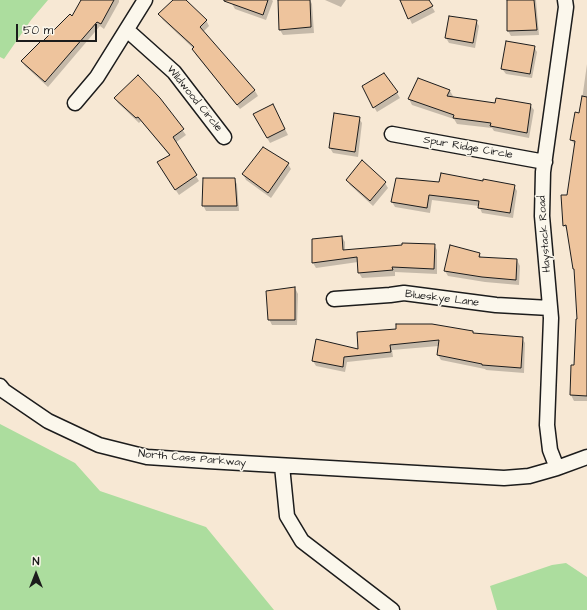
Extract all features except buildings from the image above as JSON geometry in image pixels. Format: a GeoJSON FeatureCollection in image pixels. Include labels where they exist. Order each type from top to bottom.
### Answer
{"type":"FeatureCollection","features":[{"type":"Feature","properties":{"kind":"street"},"geometry":{"type":"LineString","coordinates":[[75,103],[97,77],[144,0]]}},
{"type":"Feature","properties":{"kind":"street","name":"Haystack Road"},"geometry":{"type":"LineString","coordinates":[[557,468],[550,450],[547,425],[551,318],[542,216],[545,162],[566,7],[565,0]]}},
{"type":"Feature","properties":{"kind":"street","name":"Wildwood Circle"},"geometry":{"type":"LineString","coordinates":[[127,30],[174,72],[224,137]]}},
{"type":"Feature","properties":{"kind":"street","name":"Spur Ridge Circle"},"geometry":{"type":"LineString","coordinates":[[392,134],[545,162]]}},
{"type":"Feature","properties":{"kind":"street","name":"Blueskye Lane"},"geometry":{"type":"LineString","coordinates":[[334,299],[404,293],[496,305],[550,308]]}},
{"type":"Feature","properties":{"kind":"street","name":"North Cass Parkway"},"geometry":{"type":"LineString","coordinates":[[0,386],[4,391],[48,421],[99,444],[147,457],[504,478],[529,476],[587,457]]}},
{"type":"Feature","properties":{"kind":"street"},"geometry":{"type":"LineString","coordinates":[[282,466],[287,516],[302,541],[392,610]]}},
{"type":"Feature","properties":{"kind":"green space"},"geometry":{"type":"Polygon","coordinates":[[[0,0],[48,0],[31,20],[4,59],[0,57],[0,0]]]}},
{"type":"Feature","properties":{"kind":"green space"},"geometry":{"type":"Polygon","coordinates":[[[0,424],[75,463],[100,491],[206,527],[274,610],[0,610],[0,424]]]}},
{"type":"Feature","properties":{"kind":"green space"},"geometry":{"type":"Polygon","coordinates":[[[566,563],[587,577],[587,610],[497,610],[490,586],[552,565],[566,563]]]}}]}
